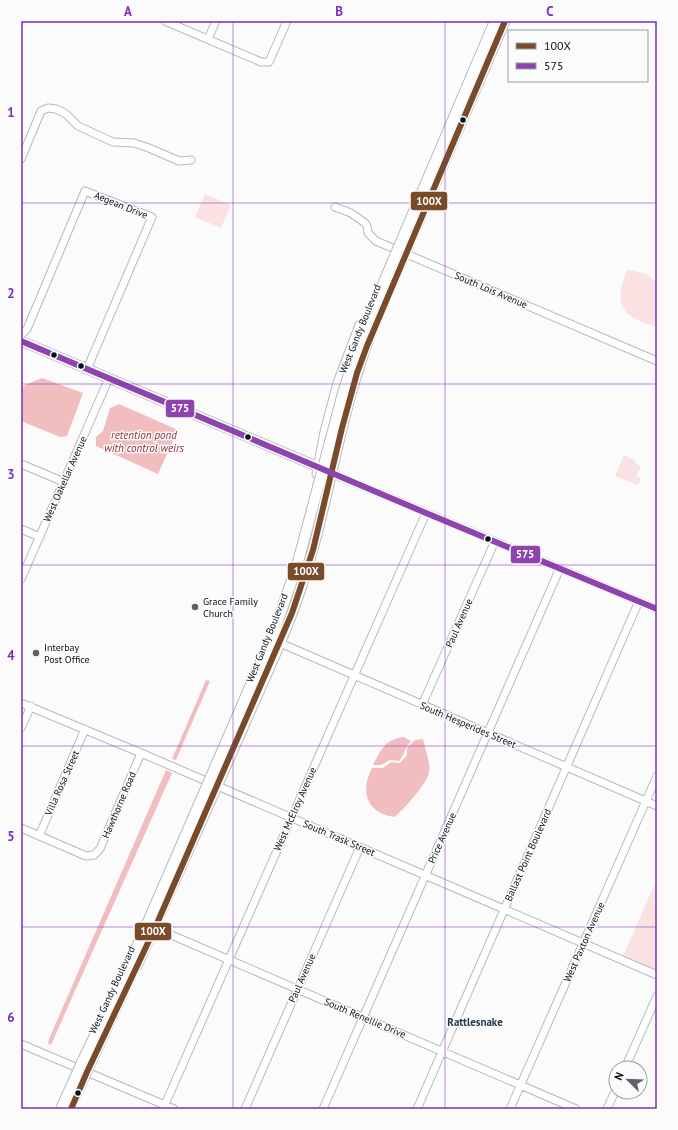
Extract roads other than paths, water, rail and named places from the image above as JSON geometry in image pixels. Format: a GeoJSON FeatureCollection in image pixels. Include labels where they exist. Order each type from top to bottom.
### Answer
{"type":"FeatureCollection","features":[{"type":"Feature","properties":{"kind":"highway"},"geometry":{"type":"LineString","coordinates":[[61,1109],[138,945],[273,634],[293,579],[343,393],[362,336],[498,22]]}},
{"type":"Feature","properties":{"kind":"highway"},"geometry":{"type":"LineString","coordinates":[[70,1109],[144,948],[279,636],[302,567],[348,395],[366,338],[498,22]]}},
{"type":"Feature","properties":{"kind":"main road","name":"West Gandy Boulevard"},"geometry":{"type":"LineString","coordinates":[[70,1109],[155,928],[294,610],[316,541],[352,386],[377,319],[473,95],[474,83],[496,32],[498,22]]}},
{"type":"Feature","properties":{"kind":"main road","name":"West Gandy Boulevard"},"geometry":{"type":"LineString","coordinates":[[58,1109],[123,970],[279,612],[298,552],[325,432],[338,384],[360,327],[454,107],[498,22]]}},
{"type":"Feature","properties":{"kind":"main road"},"geometry":{"type":"LineString","coordinates":[[405,253],[402,244],[402,235],[454,114],[454,107]]}},
{"type":"Feature","properties":{"kind":"main road"},"geometry":{"type":"LineString","coordinates":[[377,319],[377,311],[395,270],[397,258],[394,248]]}},
{"type":"Feature","properties":{"kind":"main road"},"geometry":{"type":"LineString","coordinates":[[331,473],[326,465],[325,450],[341,384],[360,332],[360,327]]}},
{"type":"Feature","properties":{"kind":"main road"},"geometry":{"type":"LineString","coordinates":[[21,341],[331,473]]}},
{"type":"Feature","properties":{"kind":"main road"},"geometry":{"type":"LineString","coordinates":[[294,610],[295,596],[311,544],[323,489],[322,475],[318,467]]}},
{"type":"Feature","properties":{"kind":"main road"},"geometry":{"type":"LineString","coordinates":[[256,699],[260,677],[281,625],[282,619],[279,612]]}},
{"type":"Feature","properties":{"kind":"main road"},"geometry":{"type":"LineString","coordinates":[[217,786],[212,780],[212,772],[231,729],[231,724]]}},
{"type":"Feature","properties":{"kind":"main road"},"geometry":{"type":"LineString","coordinates":[[186,857],[188,845],[208,799],[210,790],[206,781]]}},
{"type":"Feature","properties":{"kind":"main road"},"geometry":{"type":"LineString","coordinates":[[155,928],[151,919],[151,913],[171,866],[172,857]]}},
{"type":"Feature","properties":{"kind":"main road"},"geometry":{"type":"LineString","coordinates":[[143,924],[146,927],[145,948]]}},
{"type":"Feature","properties":{"kind":"street"},"geometry":{"type":"LineString","coordinates":[[165,21],[261,62],[269,62],[287,21]]}},
{"type":"Feature","properties":{"kind":"street"},"geometry":{"type":"LineString","coordinates":[[208,39],[216,21]]}},
{"type":"Feature","properties":{"kind":"street"},"geometry":{"type":"LineString","coordinates":[[21,159],[41,111],[48,108],[56,109],[66,114],[78,126],[113,142],[134,143],[180,161],[191,160]]}},
{"type":"Feature","properties":{"kind":"street","name":"Aegean Drive"},"geometry":{"type":"LineString","coordinates":[[21,335],[27,329],[85,191],[152,217],[88,369]]}},
{"type":"Feature","properties":{"kind":"street","name":"South Lois Avenue"},"geometry":{"type":"LineString","coordinates":[[335,206],[351,213],[364,223],[367,226],[368,233],[376,241],[657,362]]}},
{"type":"Feature","properties":{"kind":"street","name":"West Oakellar Avenue"},"geometry":{"type":"LineString","coordinates":[[21,579],[109,378]]}},
{"type":"Feature","properties":{"kind":"street"},"geometry":{"type":"LineString","coordinates":[[21,464],[64,482]]}},
{"type":"Feature","properties":{"kind":"street"},"geometry":{"type":"LineString","coordinates":[[331,473],[657,609]]}},
{"type":"Feature","properties":{"kind":"street","name":"West McElroy Avenue"},"geometry":{"type":"LineString","coordinates":[[164,1107],[426,513]]}},
{"type":"Feature","properties":{"kind":"street"},"geometry":{"type":"LineString","coordinates":[[21,529],[40,537]]}},
{"type":"Feature","properties":{"kind":"street","name":"Paul Avenue"},"geometry":{"type":"LineString","coordinates":[[422,705],[495,541]]}},
{"type":"Feature","properties":{"kind":"street","name":"Price Avenue"},"geometry":{"type":"LineString","coordinates":[[323,1109],[560,568]]}},
{"type":"Feature","properties":{"kind":"street","name":"Ballast Point Boulevard"},"geometry":{"type":"LineString","coordinates":[[417,1109],[639,601]]}},
{"type":"Feature","properties":{"kind":"street","name":"South Hesperides Street"},"geometry":{"type":"LineString","coordinates":[[280,644],[657,806]]}},
{"type":"Feature","properties":{"kind":"street","name":"South Trask Street"},"geometry":{"type":"LineString","coordinates":[[21,703],[167,764],[657,975]]}},
{"type":"Feature","properties":{"kind":"street"},"geometry":{"type":"LineString","coordinates":[[21,728],[31,706]]}},
{"type":"Feature","properties":{"kind":"street","name":"Villa Rosa Street"},"geometry":{"type":"LineString","coordinates":[[39,836],[85,729]]}},
{"type":"Feature","properties":{"kind":"street","name":"Hawthorne Road"},"geometry":{"type":"LineString","coordinates":[[39,836],[86,856],[94,855],[100,849],[141,753]]}},
{"type":"Feature","properties":{"kind":"street","name":"West Paxton Avenue"},"geometry":{"type":"LineString","coordinates":[[510,1109],[657,776]]}},
{"type":"Feature","properties":{"kind":"street"},"geometry":{"type":"LineString","coordinates":[[21,828],[39,836]]}},
{"type":"Feature","properties":{"kind":"street","name":"Paul Avenue"},"geometry":{"type":"LineString","coordinates":[[245,1109],[360,847]]}},
{"type":"Feature","properties":{"kind":"street","name":"South Renellie Drive"},"geometry":{"type":"LineString","coordinates":[[155,928],[576,1109]]}},
{"type":"Feature","properties":{"kind":"street"},"geometry":{"type":"LineString","coordinates":[[629,1060],[657,996]]}},
{"type":"Feature","properties":{"kind":"street"},"geometry":{"type":"LineString","coordinates":[[21,1044],[164,1107],[174,1109]]}},
{"type":"Feature","properties":{"kind":"water"},"geometry":{"type":"Polygon","coordinates":[[[42,378],[83,393],[67,436],[60,437],[21,421],[21,387],[42,378]]]}},
{"type":"Feature","properties":{"kind":"water","name":"retention pond with control weirs"},"geometry":{"type":"Polygon","coordinates":[[[119,404],[178,430],[158,474],[96,446],[96,437],[103,431],[110,408],[119,404]]]}},
{"type":"Feature","properties":{"kind":"water"},"geometry":{"type":"Polygon","coordinates":[[[206,680],[210,681],[176,760],[172,759],[206,680]]]}},
{"type":"Feature","properties":{"kind":"water"},"geometry":{"type":"Polygon","coordinates":[[[404,737],[411,741],[399,761],[390,760],[381,765],[373,765],[384,746],[392,740],[404,737]]]}},
{"type":"Feature","properties":{"kind":"water"},"geometry":{"type":"Polygon","coordinates":[[[423,739],[429,760],[429,773],[424,783],[409,803],[394,817],[377,811],[368,800],[366,793],[366,785],[372,768],[383,768],[391,762],[400,763],[407,755],[407,748],[415,740],[423,739]]]}},
{"type":"Feature","properties":{"kind":"water"},"geometry":{"type":"Polygon","coordinates":[[[166,770],[172,773],[51,1045],[48,1044],[49,1039],[166,770]]]}},
{"type":"Feature","properties":{"kind":"place","name":"Grace Family Church"},"geometry":{"type":"Point","coordinates":[195,607]}},
{"type":"Feature","properties":{"kind":"place","name":"Interbay Post Office"},"geometry":{"type":"Point","coordinates":[36,653]}},
{"type":"Feature","properties":{"kind":"district","name":"Rattlesnake"},"geometry":{"type":"Point","coordinates":[475,1022]}}]}
